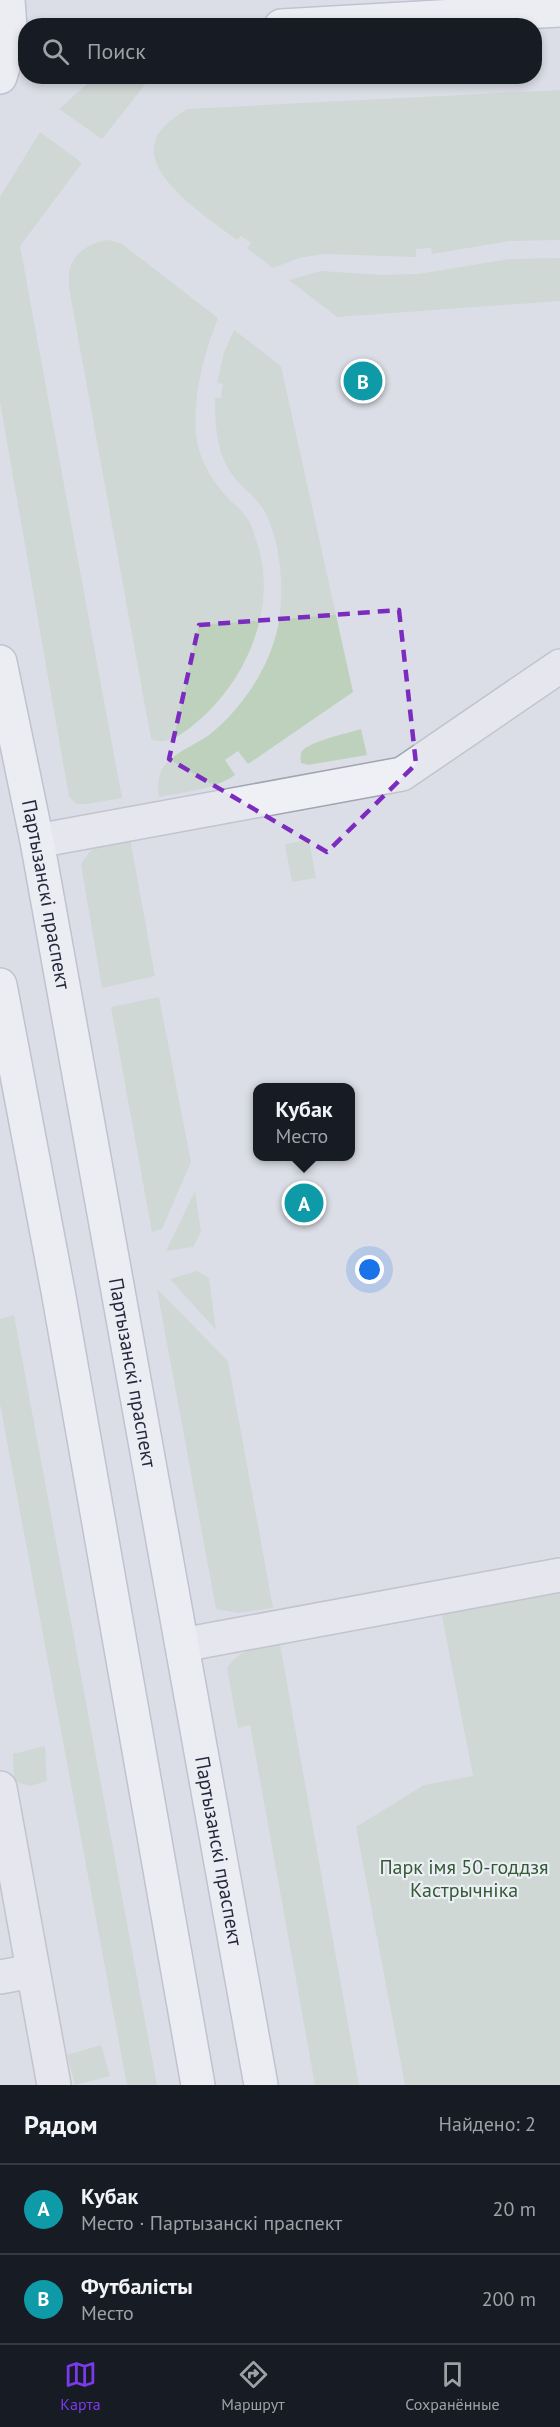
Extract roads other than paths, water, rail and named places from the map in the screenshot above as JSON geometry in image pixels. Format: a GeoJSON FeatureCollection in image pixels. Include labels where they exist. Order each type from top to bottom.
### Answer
{"type":"FeatureCollection","features":[{"type":"Feature","properties":{"kind":"main road"},"geometry":{"type":"LineString","coordinates":[[0,77],[10,41],[8,0]]}},
{"type":"Feature","properties":{"kind":"main road"},"geometry":{"type":"LineString","coordinates":[[420,18],[560,10]]}},
{"type":"Feature","properties":{"kind":"main road"},"geometry":{"type":"LineString","coordinates":[[0,93],[18,81]]}},
{"type":"Feature","properties":{"kind":"main road","name":"Партызанскі праспект"},"geometry":{"type":"LineString","coordinates":[[0,662],[37,841],[261,2085]]}},
{"type":"Feature","properties":{"kind":"main road"},"geometry":{"type":"LineString","coordinates":[[0,985],[58,1291],[198,2085]]}},
{"type":"Feature","properties":{"kind":"lane"},"geometry":{"type":"LineString","coordinates":[[37,841],[402,774],[560,666]]}},
{"type":"Feature","properties":{"kind":"lane"},"geometry":{"type":"LineString","coordinates":[[182,1645],[560,1575]]}},
{"type":"Feature","properties":{"kind":"lane"},"geometry":{"type":"LineString","coordinates":[[0,1788],[54,2085]]}},
{"type":"Feature","properties":{"kind":"lane"},"geometry":{"type":"LineString","coordinates":[[0,1977],[33,1971]]}},
{"type":"Feature","properties":{"kind":"place","name":"Футбалісты"},"geometry":{"type":"Point","coordinates":[363,381]}},
{"type":"Feature","properties":{"kind":"place","name":"Кубак"},"geometry":{"type":"Point","coordinates":[304,1203]}},
{"type":"Feature","properties":{"kind":"park label","name":"Парк імя 50-годдзя Кастрычніка"},"geometry":{"type":"Point","coordinates":[464,1878]}}]}
